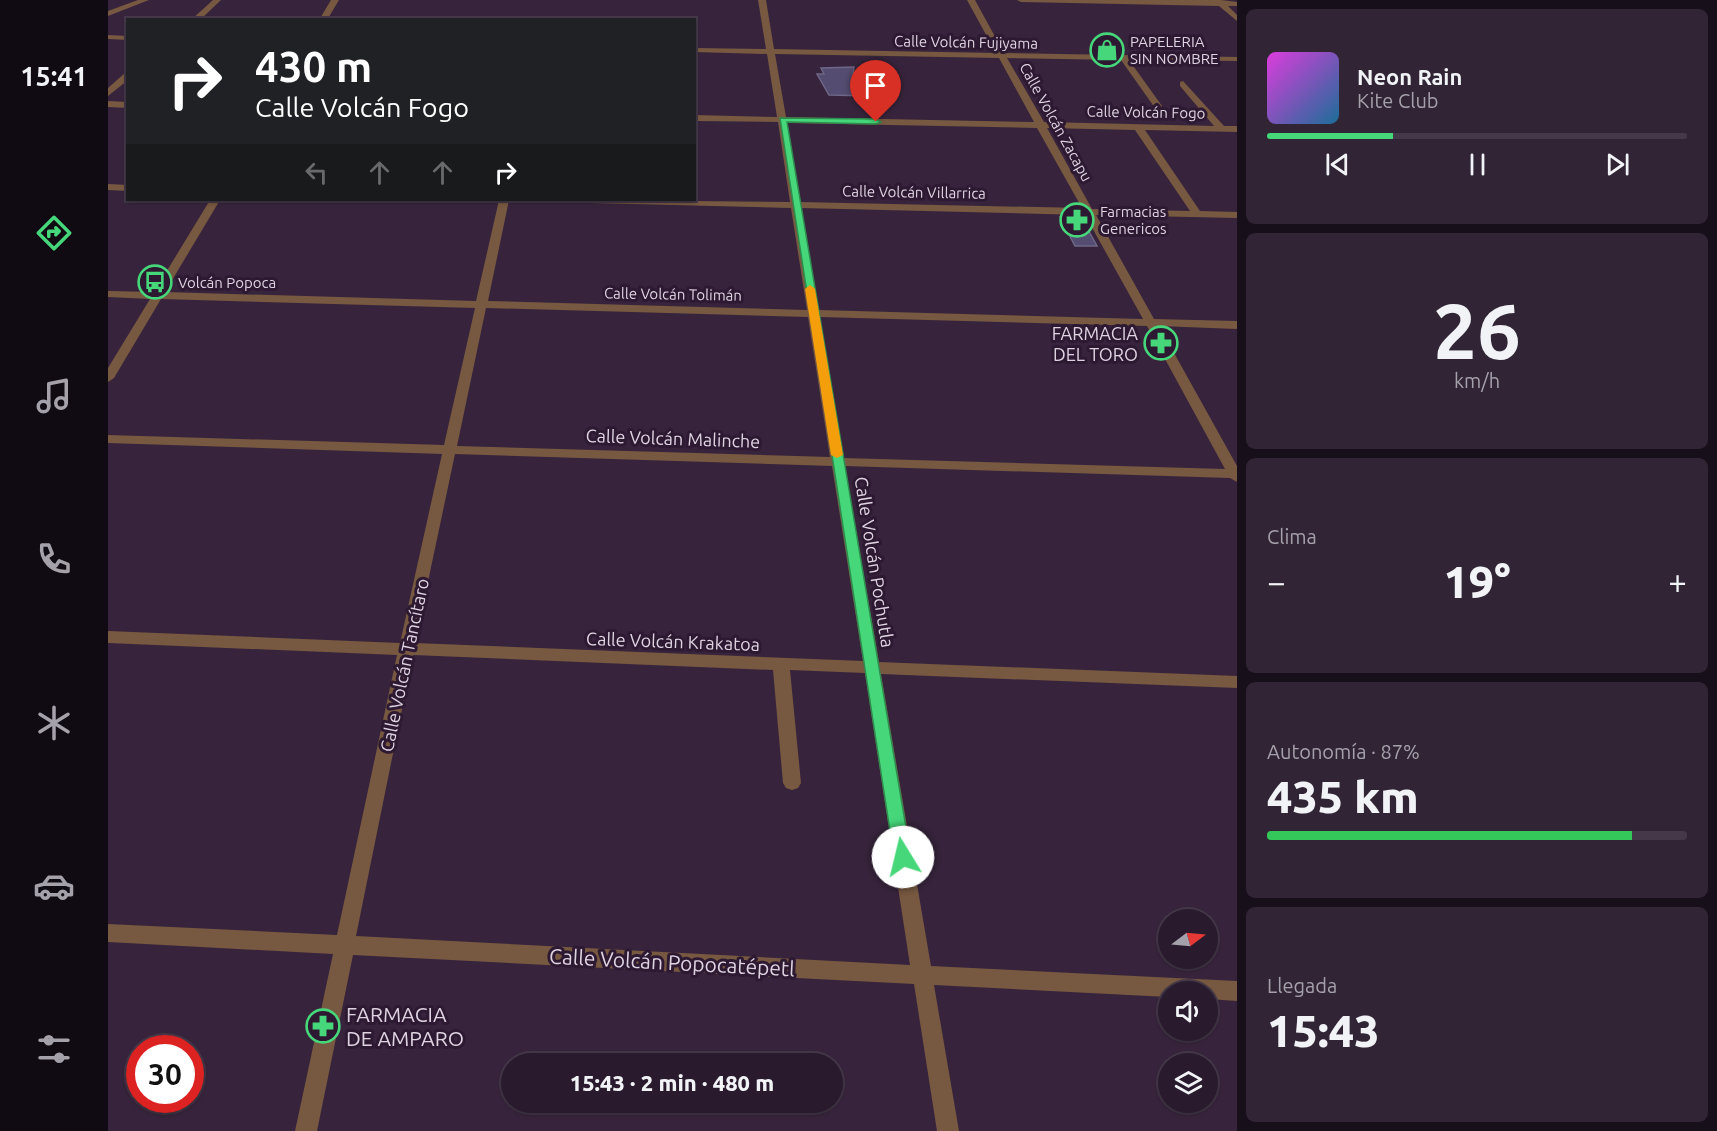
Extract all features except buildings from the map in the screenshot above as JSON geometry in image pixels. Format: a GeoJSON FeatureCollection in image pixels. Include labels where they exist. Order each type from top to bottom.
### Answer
{"type":"FeatureCollection","features":[{"type":"Feature","properties":{"kind":"street"},"geometry":{"type":"LineString","coordinates":[[108,14],[145,0]]}},
{"type":"Feature","properties":{"kind":"street"},"geometry":{"type":"LineString","coordinates":[[197,18],[217,0]]}},
{"type":"Feature","properties":{"kind":"street"},"geometry":{"type":"LineString","coordinates":[[324,18],[335,0]]}},
{"type":"Feature","properties":{"kind":"street","name":"Calle Volcán Pochutla"},"geometry":{"type":"LineString","coordinates":[[762,0],[948,1131]]}},
{"type":"Feature","properties":{"kind":"street","name":"Calle Volcán Zacapu"},"geometry":{"type":"LineString","coordinates":[[971,0],[1236,476]]}},
{"type":"Feature","properties":{"kind":"street"},"geometry":{"type":"LineString","coordinates":[[1021,0],[1237,4]]}},
{"type":"Feature","properties":{"kind":"street"},"geometry":{"type":"LineString","coordinates":[[1219,2],[1237,19]]}},
{"type":"Feature","properties":{"kind":"street"},"geometry":{"type":"LineString","coordinates":[[108,37],[126,38]]}},
{"type":"Feature","properties":{"kind":"street","name":"Calle Volcán Fujiyama"},"geometry":{"type":"LineString","coordinates":[[696,50],[1237,59]]}},
{"type":"Feature","properties":{"kind":"street"},"geometry":{"type":"LineString","coordinates":[[1123,57],[1158,106]]}},
{"type":"Feature","properties":{"kind":"street"},"geometry":{"type":"LineString","coordinates":[[108,93],[126,77]]}},
{"type":"Feature","properties":{"kind":"street"},"geometry":{"type":"LineString","coordinates":[[1183,84],[1221,128]]}},
{"type":"Feature","properties":{"kind":"street"},"geometry":{"type":"LineString","coordinates":[[108,104],[126,105]]}},
{"type":"Feature","properties":{"kind":"street","name":"Calle Volcán Fogo"},"geometry":{"type":"LineString","coordinates":[[696,118],[1237,129]]}},
{"type":"Feature","properties":{"kind":"street"},"geometry":{"type":"LineString","coordinates":[[1138,127],[1197,214]]}},
{"type":"Feature","properties":{"kind":"street"},"geometry":{"type":"LineString","coordinates":[[108,187],[126,188]]}},
{"type":"Feature","properties":{"kind":"street"},"geometry":{"type":"LineString","coordinates":[[108,378],[214,201]]}},
{"type":"Feature","properties":{"kind":"street","name":"Calle Volcán Tancítaro"},"geometry":{"type":"LineString","coordinates":[[306,1131],[406,650],[504,201]]}},
{"type":"Feature","properties":{"kind":"street","name":"Calle Volcán Villarrica"},"geometry":{"type":"LineString","coordinates":[[632,201],[1237,215]]}},
{"type":"Feature","properties":{"kind":"street","name":"Calle Volcán Tolimán"},"geometry":{"type":"LineString","coordinates":[[108,294],[1237,325]]}},
{"type":"Feature","properties":{"kind":"street","name":"Calle Volcán Malinche"},"geometry":{"type":"LineString","coordinates":[[108,439],[838,461],[1236,476]]}},
{"type":"Feature","properties":{"kind":"street","name":"Calle Volcán Krakatoa"},"geometry":{"type":"LineString","coordinates":[[108,637],[1237,682]]}},
{"type":"Feature","properties":{"kind":"street"},"geometry":{"type":"LineString","coordinates":[[781,664],[792,783]]}},
{"type":"Feature","properties":{"kind":"street","name":"Calle Volcán Popocatépetl"},"geometry":{"type":"LineString","coordinates":[[108,933],[1237,991]]}},
{"type":"Feature","properties":{"kind":"slow traffic"},"geometry":{"type":"LineString","coordinates":[[810,289],[837,455]]}},
{"type":"Feature","properties":{"kind":"place","name":"PAPELERIA SIN NOMBRE"},"geometry":{"type":"Point","coordinates":[1107,50]}},
{"type":"Feature","properties":{"kind":"place","name":"Farmacias Genericos"},"geometry":{"type":"Point","coordinates":[1077,220]}},
{"type":"Feature","properties":{"kind":"place","name":"Volcán Popoca"},"geometry":{"type":"Point","coordinates":[155,282]}},
{"type":"Feature","properties":{"kind":"place","name":"FARMACIA DEL TORO"},"geometry":{"type":"Point","coordinates":[1161,343]}},
{"type":"Feature","properties":{"kind":"place","name":"FARMACIA DE AMPARO"},"geometry":{"type":"Point","coordinates":[323,1026]}},
{"type":"Feature","properties":{"kind":"route"},"geometry":{"type":"LineString","coordinates":[[876,122],[783,120],[903,857]]}}]}
